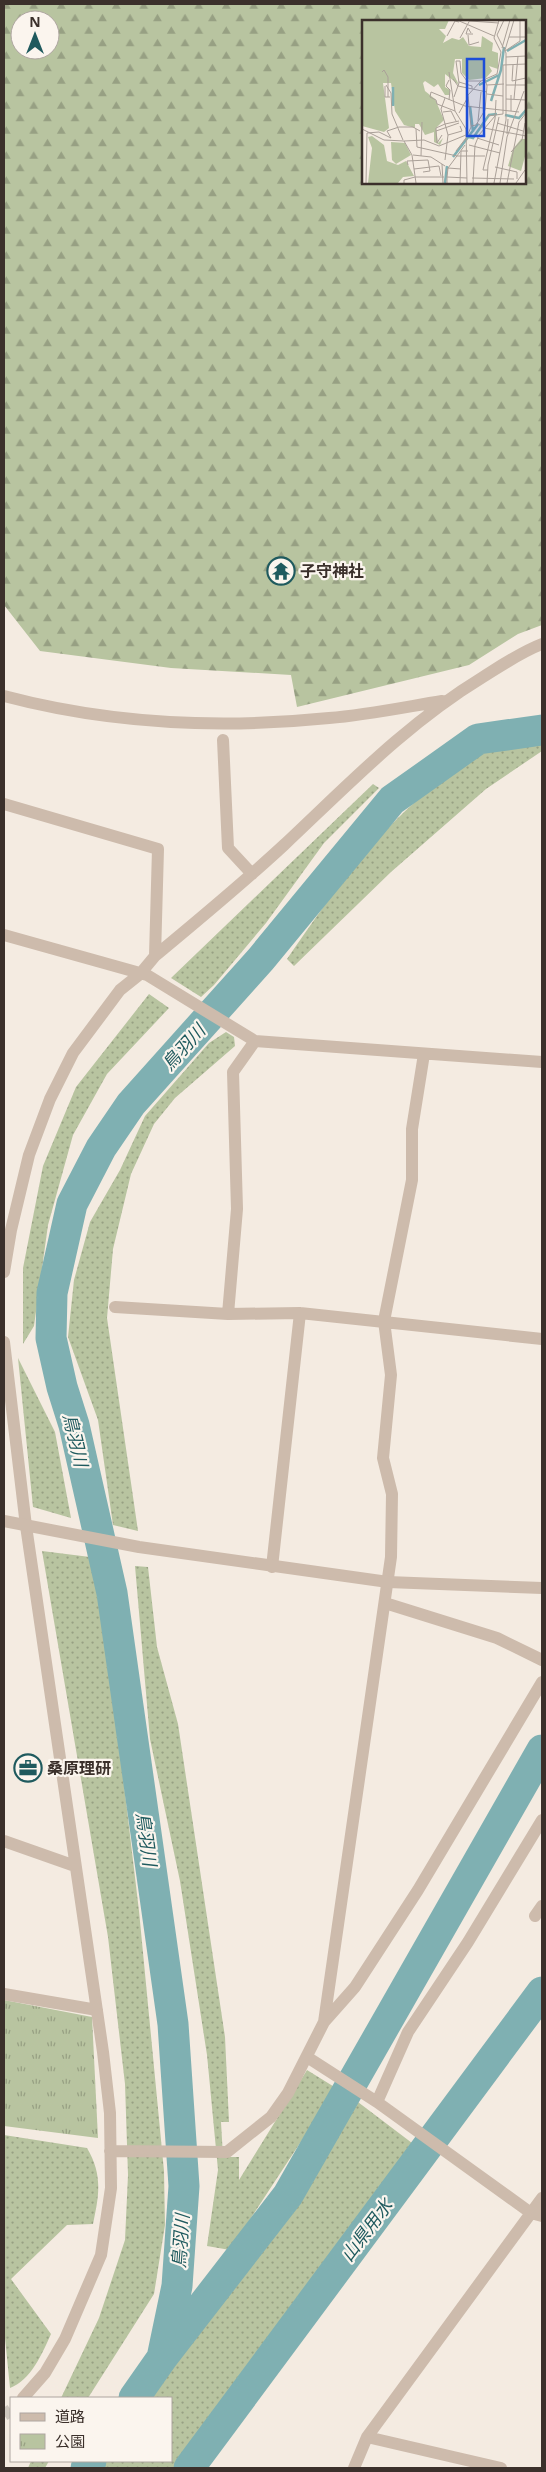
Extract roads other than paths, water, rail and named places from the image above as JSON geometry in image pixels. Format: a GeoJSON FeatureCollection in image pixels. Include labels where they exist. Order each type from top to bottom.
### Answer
{"type":"FeatureCollection","features":[{"type":"Feature","properties":{"kind":"street"},"geometry":{"type":"LineString","coordinates":[[4,1272],[7,1230],[29,1155],[50,1099],[73,1053],[120,990],[144,974],[155,956],[252,874],[350,780],[405,731],[445,700],[525,651],[542,644]]}},
{"type":"Feature","properties":{"kind":"street"},"geometry":{"type":"LineString","coordinates":[[4,696],[34,704],[155,722],[221,724],[331,718],[445,700]]}},
{"type":"Feature","properties":{"kind":"street"},"geometry":{"type":"LineString","coordinates":[[223,740],[228,848],[252,874]]}},
{"type":"Feature","properties":{"kind":"street"},"geometry":{"type":"LineString","coordinates":[[4,804],[158,849],[155,956]]}},
{"type":"Feature","properties":{"kind":"street"},"geometry":{"type":"LineString","coordinates":[[4,935],[144,974],[255,1041],[542,1062]]}},
{"type":"Feature","properties":{"kind":"street"},"geometry":{"type":"LineString","coordinates":[[228,1314],[237,1209],[233,1072],[255,1041]]}},
{"type":"Feature","properties":{"kind":"street"},"geometry":{"type":"LineString","coordinates":[[110,2151],[227,2152],[271,2117],[313,2061],[324,2022],[388,1582],[392,1494],[383,1458],[391,1375],[384,1321],[412,1180],[412,1129],[424,1054]]}},
{"type":"Feature","properties":{"kind":"street"},"geometry":{"type":"LineString","coordinates":[[114,1308],[228,1314],[300,1313],[542,1339]]}},
{"type":"Feature","properties":{"kind":"street"},"geometry":{"type":"LineString","coordinates":[[272,1567],[300,1313]]}},
{"type":"Feature","properties":{"kind":"street"},"geometry":{"type":"LineString","coordinates":[[4,1342],[32,1527],[75,1866],[97,2010],[110,2113],[111,2188],[101,2256],[65,2339],[45,2373],[24,2397]]}},
{"type":"Feature","properties":{"kind":"street"},"geometry":{"type":"LineString","coordinates":[[4,1522],[139,1547],[388,1582],[542,1588]]}},
{"type":"Feature","properties":{"kind":"street"},"geometry":{"type":"LineString","coordinates":[[385,1603],[497,1638],[542,1660]]}},
{"type":"Feature","properties":{"kind":"street"},"geometry":{"type":"LineString","coordinates":[[324,2022],[355,1987],[418,1890],[542,1682]]}},
{"type":"Feature","properties":{"kind":"street"},"geometry":{"type":"LineString","coordinates":[[372,2099],[408,2032],[468,1942],[542,1820]]}},
{"type":"Feature","properties":{"kind":"street"},"geometry":{"type":"LineString","coordinates":[[4,1841],[75,1866]]}},
{"type":"Feature","properties":{"kind":"street"},"geometry":{"type":"LineString","coordinates":[[4,1994],[97,2010]]}},
{"type":"Feature","properties":{"kind":"street"},"geometry":{"type":"LineString","coordinates":[[313,2061],[372,2099],[438,2148],[537,2214]]}},
{"type":"Feature","properties":{"kind":"street"},"geometry":{"type":"LineString","coordinates":[[354,2468],[367,2437],[537,2214],[542,2198]]}},
{"type":"Feature","properties":{"kind":"street"},"geometry":{"type":"LineString","coordinates":[[367,2437],[501,2468]]}},
{"type":"Feature","properties":{"kind":"waterway","name":"鳥羽川"},"geometry":{"type":"LineString","coordinates":[[162,2358],[177,2286],[184,2186],[173,2024],[112,1593],[74,1425],[62,1387],[51,1338],[52,1293],[72,1204],[101,1148],[131,1104],[261,959],[392,800],[478,739],[542,730]]}},
{"type":"Feature","properties":{"kind":"waterway","name":"鳥羽川"},"geometry":{"type":"LineString","coordinates":[[135,2397],[162,2358],[288,2195],[542,1750]]}},
{"type":"Feature","properties":{"kind":"waterway","name":"山県用水"},"geometry":{"type":"LineString","coordinates":[[189,2468],[542,1992]]}},
{"type":"Feature","properties":{"kind":"waterway","name":"鳥羽川"},"geometry":{"type":"LineString","coordinates":[[86,2468],[90,2462]]}},
{"type":"Feature","properties":{"kind":"tunnel"},"geometry":{"type":"LineString","coordinates":[[4,2415],[10,2411]]}},
{"type":"Feature","properties":{"kind":"place","name":"子守神社"},"geometry":{"type":"Point","coordinates":[281,571]}},
{"type":"Feature","properties":{"kind":"place","name":"桑原理研"},"geometry":{"type":"Point","coordinates":[28,1768]}}]}
